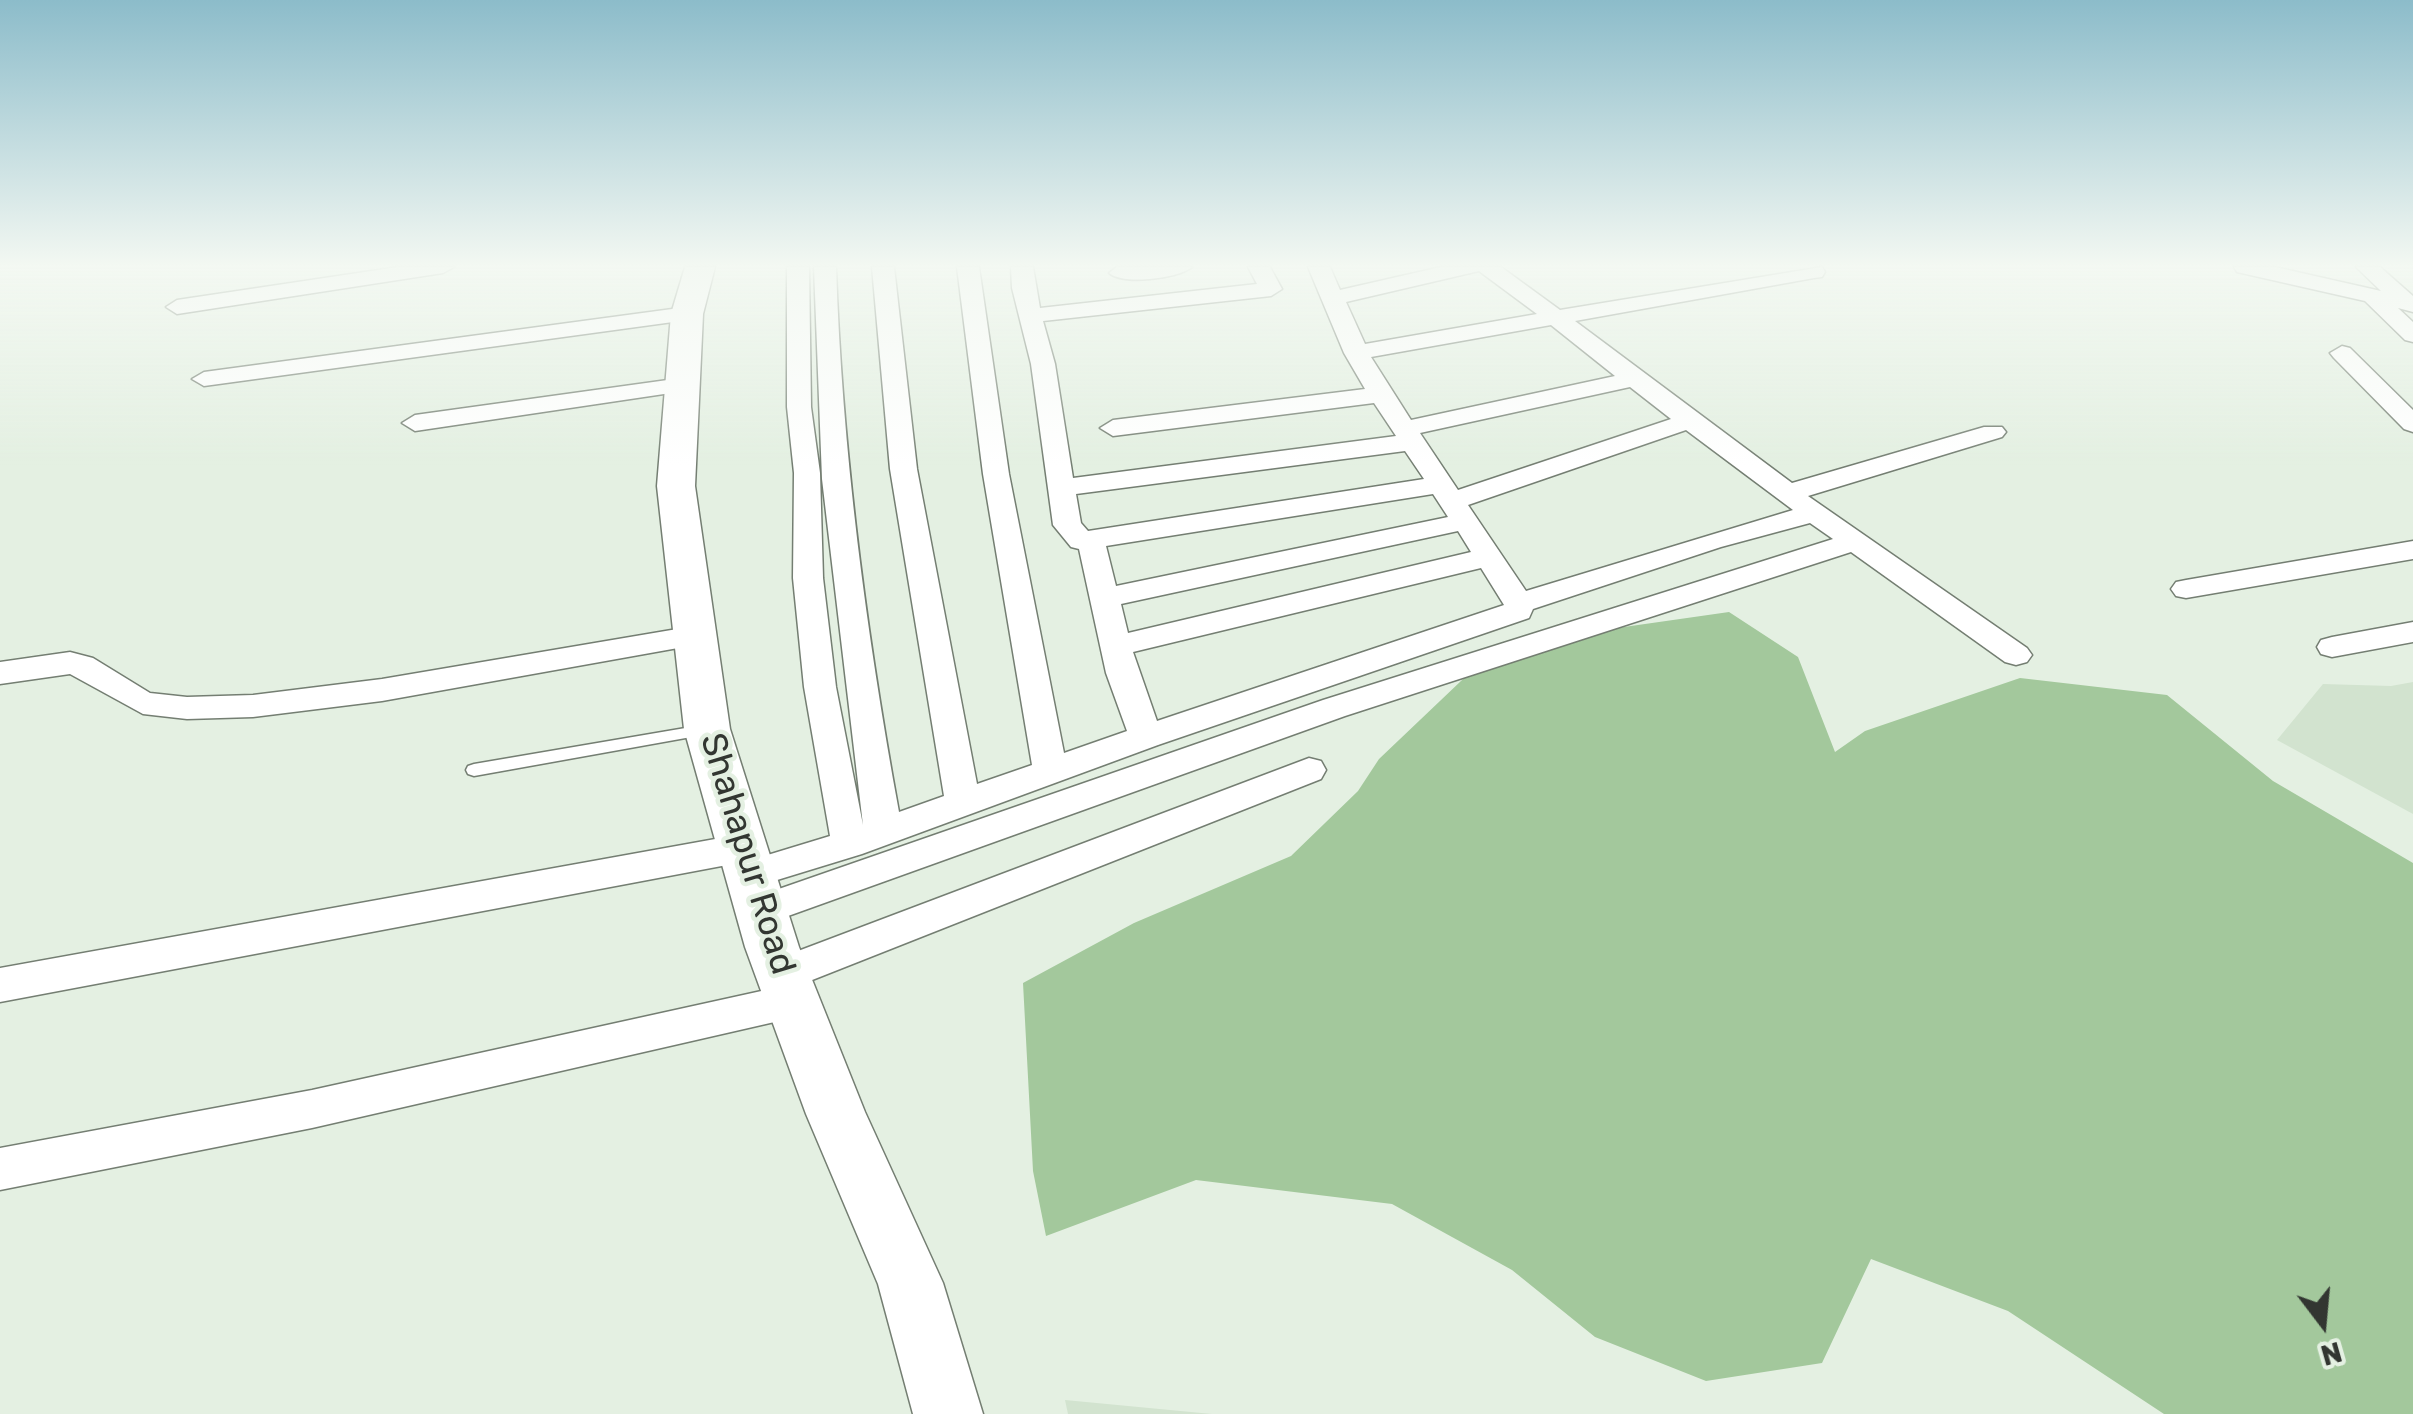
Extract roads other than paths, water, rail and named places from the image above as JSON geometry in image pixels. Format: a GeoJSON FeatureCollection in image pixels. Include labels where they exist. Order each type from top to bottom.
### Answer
{"type":"FeatureCollection","features":[{"type":"Feature","properties":{"kind":"main road","name":"Shahapur Road"},"geometry":{"type":"LineString","coordinates":[[688,333],[676,486],[706,729],[787,988],[910,1283],[948,1414]]}},
{"type":"Feature","properties":{"kind":"street"},"geometry":{"type":"LineString","coordinates":[[204,379],[457,333]]}},
{"type":"Feature","properties":{"kind":"street"},"geometry":{"type":"LineString","coordinates":[[798,333],[799,408],[807,473],[808,578],[820,686],[849,844]]}},
{"type":"Feature","properties":{"kind":"street"},"geometry":{"type":"LineString","coordinates":[[827,333],[850,610],[885,831]]}},
{"type":"Feature","properties":{"kind":"street"},"geometry":{"type":"LineString","coordinates":[[888,333],[894,402],[924,605],[963,802]]}},
{"type":"Feature","properties":{"kind":"street"},"geometry":{"type":"LineString","coordinates":[[977,333],[996,474],[1050,773]]}},
{"type":"Feature","properties":{"kind":"street"},"geometry":{"type":"LineString","coordinates":[[1035,333],[1067,524],[1074,537],[1091,541],[1450,503]]}},
{"type":"Feature","properties":{"kind":"street"},"geometry":{"type":"LineString","coordinates":[[752,877],[1146,737],[1508,618],[1518,611],[1519,603],[1450,503],[1347,333]]}},
{"type":"Feature","properties":{"kind":"street"},"geometry":{"type":"LineString","coordinates":[[1356,353],[1468,333]]}},
{"type":"Feature","properties":{"kind":"street"},"geometry":{"type":"LineString","coordinates":[[1578,333],[1814,513],[2016,655]]}},
{"type":"Feature","properties":{"kind":"street"},"geometry":{"type":"LineString","coordinates":[[2342,353],[2413,424]]}},
{"type":"Feature","properties":{"kind":"street"},"geometry":{"type":"LineString","coordinates":[[1061,488],[1408,436],[1633,378]]}},
{"type":"Feature","properties":{"kind":"street"},"geometry":{"type":"LineString","coordinates":[[415,423],[682,385]]}},
{"type":"Feature","properties":{"kind":"street"},"geometry":{"type":"LineString","coordinates":[[1113,428],[1383,394]]}},
{"type":"Feature","properties":{"kind":"street"},"geometry":{"type":"LineString","coordinates":[[1105,598],[1450,503],[1689,421]]}},
{"type":"Feature","properties":{"kind":"street"},"geometry":{"type":"LineString","coordinates":[[1788,493],[1993,432]]}},
{"type":"Feature","properties":{"kind":"street"},"geometry":{"type":"LineString","coordinates":[[1519,603],[1711,540],[1814,513]]}},
{"type":"Feature","properties":{"kind":"street"},"geometry":{"type":"LineString","coordinates":[[1091,541],[1122,673],[1146,737]]}},
{"type":"Feature","properties":{"kind":"street"},"geometry":{"type":"LineString","coordinates":[[0,985],[752,877],[1334,708],[1854,542]]}},
{"type":"Feature","properties":{"kind":"street"},"geometry":{"type":"LineString","coordinates":[[2186,588],[2413,550]]}},
{"type":"Feature","properties":{"kind":"street"},"geometry":{"type":"LineString","coordinates":[[1116,646],[1488,557]]}},
{"type":"Feature","properties":{"kind":"street"},"geometry":{"type":"LineString","coordinates":[[2332,648],[2413,632]]}},
{"type":"Feature","properties":{"kind":"street"},"geometry":{"type":"LineString","coordinates":[[0,672],[70,663],[82,665],[143,703],[187,708],[253,706],[382,690],[695,636]]}},
{"type":"Feature","properties":{"kind":"street"},"geometry":{"type":"LineString","coordinates":[[0,1169],[312,1109],[787,988],[1309,770]]}},
{"type":"Feature","properties":{"kind":"lane"},"geometry":{"type":"LineString","coordinates":[[474,770],[706,729]]}}]}
